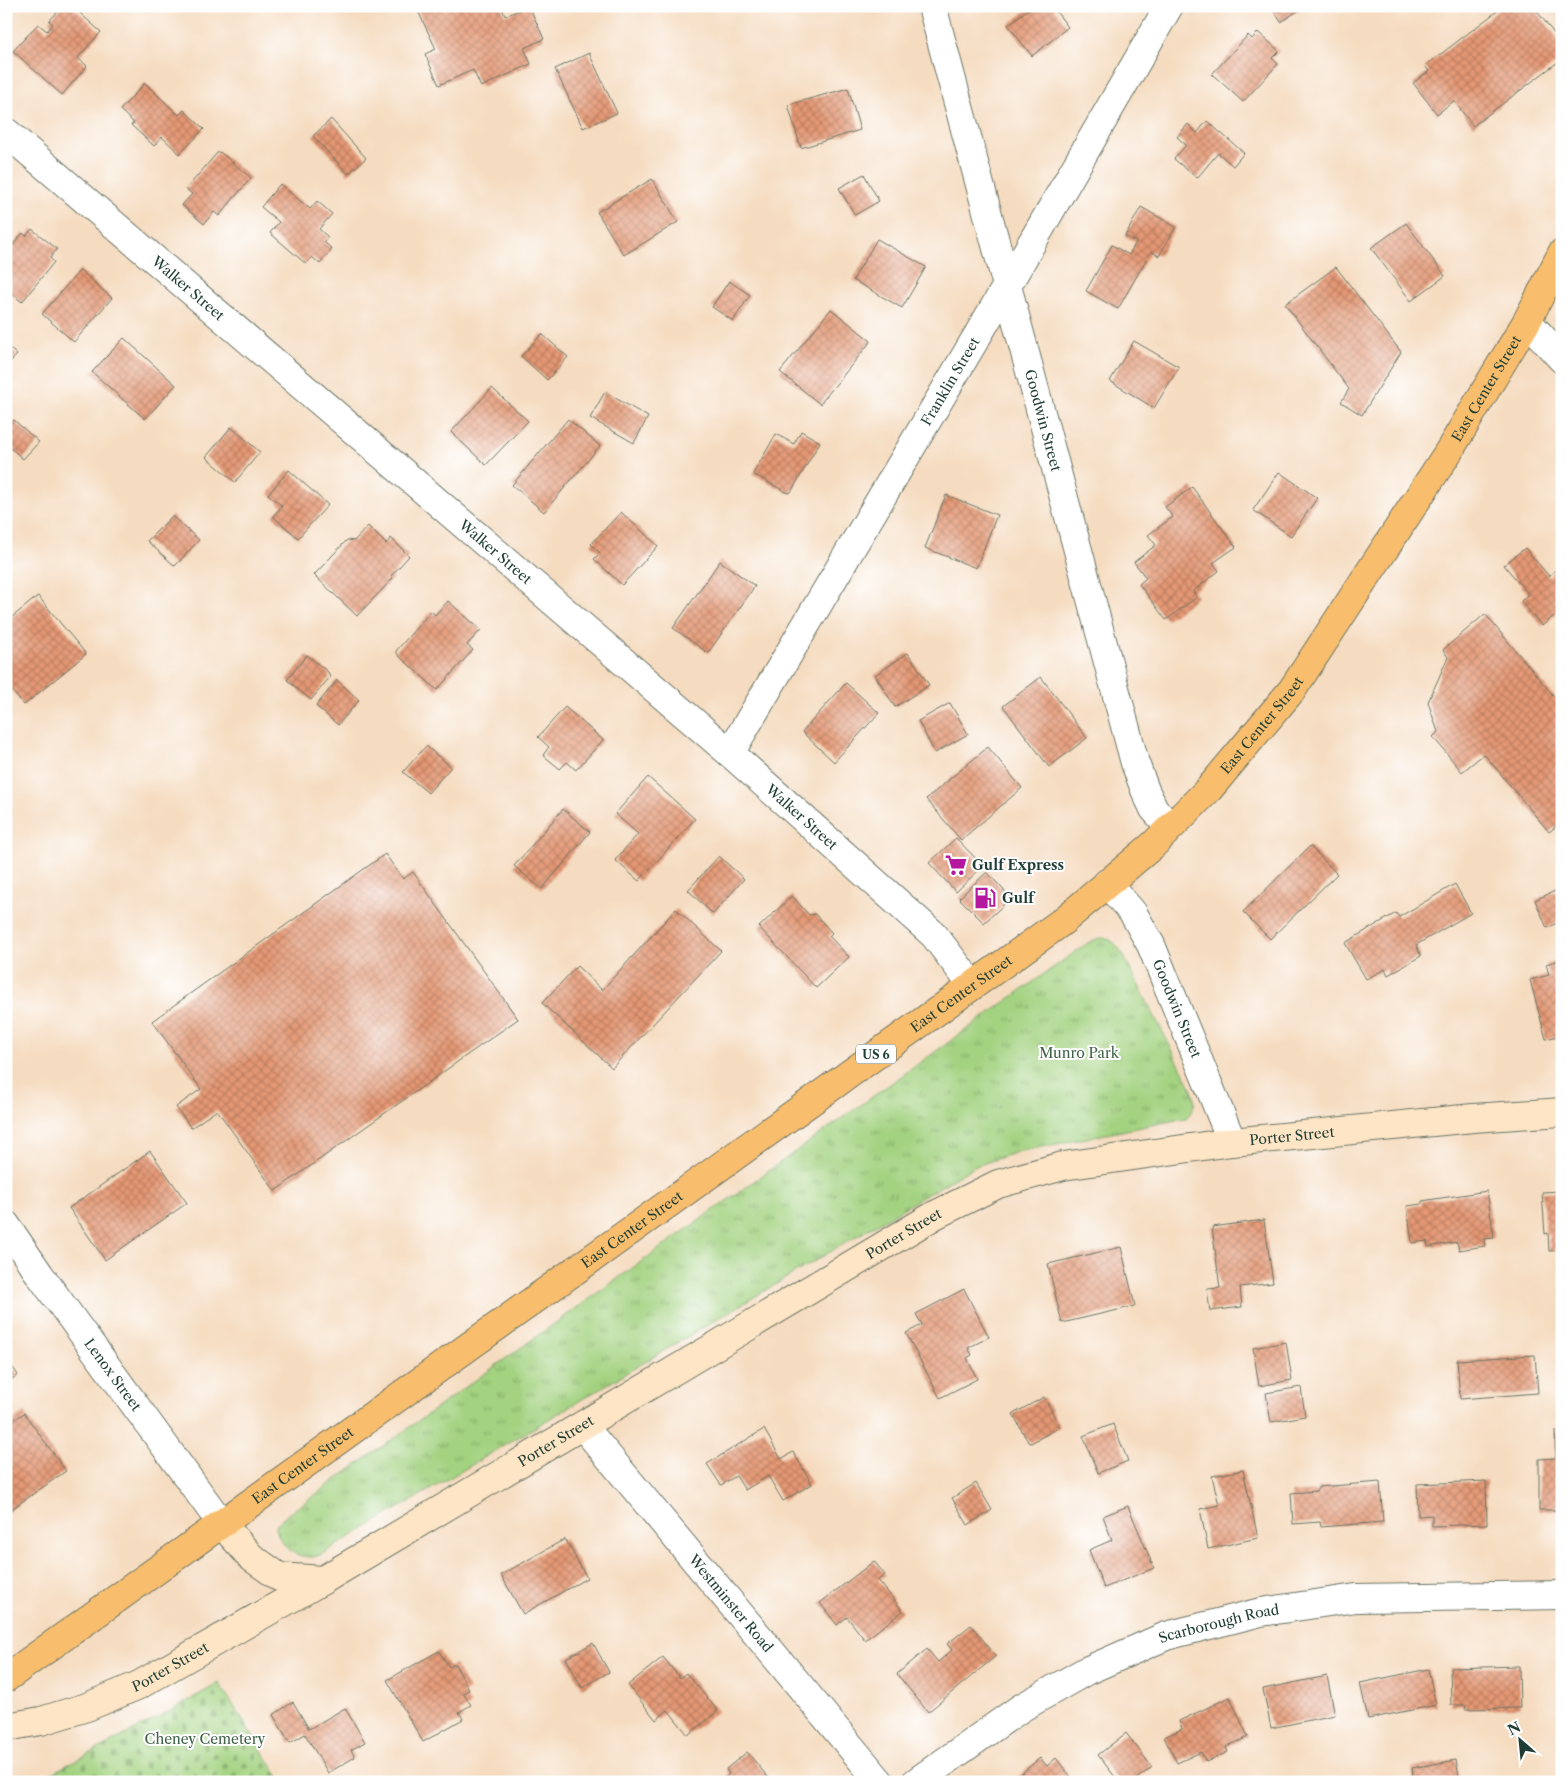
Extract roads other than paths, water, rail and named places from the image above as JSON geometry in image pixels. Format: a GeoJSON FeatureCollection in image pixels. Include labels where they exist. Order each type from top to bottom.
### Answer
{"type":"FeatureCollection","features":[{"type":"Feature","properties":{"kind":"main road","name":"East Center Street"},"geometry":{"type":"LineString","coordinates":[[6,1678],[1062,922],[1152,846],[1209,789],[1292,690],[1448,451],[1527,321],[1562,253]]}},
{"type":"Feature","properties":{"kind":"street","name":"Goodwin Street"},"geometry":{"type":"LineString","coordinates":[[932,6],[1135,762],[1154,809],[1170,827]]}},
{"type":"Feature","properties":{"kind":"street","name":"Franklin Street"},"geometry":{"type":"LineString","coordinates":[[730,753],[1008,284],[1169,6]]}},
{"type":"Feature","properties":{"kind":"street","name":"Walker Street"},"geometry":{"type":"LineString","coordinates":[[6,132],[730,753],[934,935],[972,985]]}},
{"type":"Feature","properties":{"kind":"street"},"geometry":{"type":"LineString","coordinates":[[1527,321],[1562,359]]}},
{"type":"Feature","properties":{"kind":"street","name":"Goodwin Street"},"geometry":{"type":"LineString","coordinates":[[1108,884],[1133,913],[1151,945],[1232,1142]]}},
{"type":"Feature","properties":{"kind":"street","name":"Porter Street"},"geometry":{"type":"LineString","coordinates":[[6,1726],[41,1721],[87,1707],[139,1686],[323,1580],[935,1215],[998,1184],[1063,1166],[1232,1142],[1473,1118],[1562,1112]]}},
{"type":"Feature","properties":{"kind":"street","name":"Lenox Street"},"geometry":{"type":"LineString","coordinates":[[6,1225],[40,1275],[221,1523]]}},
{"type":"Feature","properties":{"kind":"street","name":"Westminster Road"},"geometry":{"type":"LineString","coordinates":[[583,1426],[880,1782]]}},
{"type":"Feature","properties":{"kind":"street"},"geometry":{"type":"LineString","coordinates":[[221,1523],[251,1557],[279,1577],[323,1580]]}},
{"type":"Feature","properties":{"kind":"street","name":"Scarborough Road"},"geometry":{"type":"LineString","coordinates":[[916,1782],[1022,1708],[1086,1671],[1166,1636],[1261,1612],[1356,1598],[1562,1595]]}},
{"type":"Feature","properties":{"kind":"place","name":"Gulf Express"},"geometry":{"type":"Point","coordinates":[956,865]}},
{"type":"Feature","properties":{"kind":"place","name":"Gulf"},"geometry":{"type":"Point","coordinates":[985,898]}},
{"type":"Feature","properties":{"kind":"park label","name":"Munro Park"},"geometry":{"type":"Point","coordinates":[1079,1053]}},
{"type":"Feature","properties":{"kind":"park label","name":"Cheney Cemetery"},"geometry":{"type":"Point","coordinates":[205,1739]}}]}
